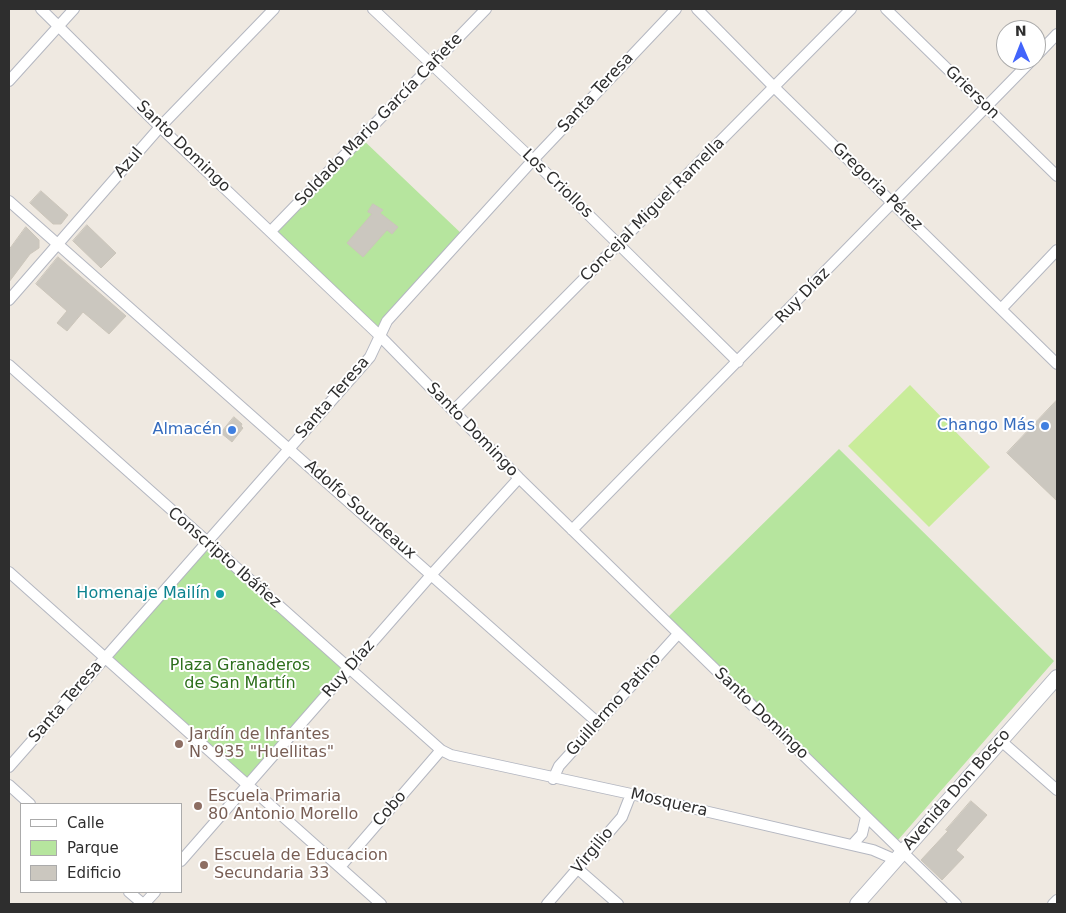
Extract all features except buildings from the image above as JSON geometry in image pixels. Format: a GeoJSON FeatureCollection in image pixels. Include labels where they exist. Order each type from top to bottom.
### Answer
{"type":"FeatureCollection","features":[{"type":"Feature","properties":{"kind":"main road","name":"Avenida Don Bosco"},"geometry":{"type":"LineString","coordinates":[[858,904],[1057,677]]}},
{"type":"Feature","properties":{"kind":"street","name":"Santo Domingo"},"geometry":{"type":"LineString","coordinates":[[41,9],[160,127],[379,335],[519,478],[866,817],[899,856],[956,904]]}},
{"type":"Feature","properties":{"kind":"street"},"geometry":{"type":"LineString","coordinates":[[9,81],[74,9]]}},
{"type":"Feature","properties":{"kind":"street","name":"Azul"},"geometry":{"type":"LineString","coordinates":[[9,300],[160,127],[274,9]]}},
{"type":"Feature","properties":{"kind":"street","name":"Los Criollos"},"geometry":{"type":"LineString","coordinates":[[373,9],[533,160],[738,362]]}},
{"type":"Feature","properties":{"kind":"street","name":"Soldado Mario García Cañete"},"geometry":{"type":"LineString","coordinates":[[271,231],[486,9]]}},
{"type":"Feature","properties":{"kind":"street","name":"Santa Teresa"},"geometry":{"type":"LineString","coordinates":[[9,767],[370,356],[375,350],[379,335],[387,321],[533,160],[676,9]]}},
{"type":"Feature","properties":{"kind":"street","name":"Gregoria Pérez"},"geometry":{"type":"LineString","coordinates":[[698,9],[774,87],[1002,308],[1057,364]]}},
{"type":"Feature","properties":{"kind":"street","name":"Concejal Miguel Ramella"},"geometry":{"type":"LineString","coordinates":[[453,411],[851,9]]}},
{"type":"Feature","properties":{"kind":"street","name":"Grierson"},"geometry":{"type":"LineString","coordinates":[[886,9],[1057,176]]}},
{"type":"Feature","properties":{"kind":"street"},"geometry":{"type":"LineString","coordinates":[[1046,46],[1057,34]]}},
{"type":"Feature","properties":{"kind":"street","name":"Ruy Díaz"},"geometry":{"type":"LineString","coordinates":[[572,530],[894,204],[1022,70]]}},
{"type":"Feature","properties":{"kind":"street","name":"Adolfo Sourdeaux"},"geometry":{"type":"LineString","coordinates":[[9,201],[597,722]]}},
{"type":"Feature","properties":{"kind":"street"},"geometry":{"type":"LineString","coordinates":[[1002,308],[1057,250]]}},
{"type":"Feature","properties":{"kind":"street","name":"Conscripto Ibáñez"},"geometry":{"type":"LineString","coordinates":[[9,365],[206,543],[441,750]]}},
{"type":"Feature","properties":{"kind":"street","name":"Ruy Díaz"},"geometry":{"type":"LineString","coordinates":[[182,860],[432,574],[519,478]]}},
{"type":"Feature","properties":{"kind":"street"},"geometry":{"type":"LineString","coordinates":[[9,572],[381,904]]}},
{"type":"Feature","properties":{"kind":"street","name":"Guillermo Patino"},"geometry":{"type":"LineString","coordinates":[[553,779],[559,766],[678,634]]}},
{"type":"Feature","properties":{"kind":"street"},"geometry":{"type":"LineString","coordinates":[[1000,740],[1057,790]]}},
{"type":"Feature","properties":{"kind":"street","name":"Mosquera"},"geometry":{"type":"LineString","coordinates":[[441,750],[451,755],[553,779],[632,794],[899,856]]}},
{"type":"Feature","properties":{"kind":"street","name":"Cobo"},"geometry":{"type":"LineString","coordinates":[[340,867],[441,750]]}},
{"type":"Feature","properties":{"kind":"street"},"geometry":{"type":"LineString","coordinates":[[9,785],[29,803]]}},
{"type":"Feature","properties":{"kind":"street","name":"Virgilio"},"geometry":{"type":"LineString","coordinates":[[547,904],[622,817],[632,794]]}},
{"type":"Feature","properties":{"kind":"street"},"geometry":{"type":"LineString","coordinates":[[852,846],[862,834],[866,817]]}},
{"type":"Feature","properties":{"kind":"street"},"geometry":{"type":"LineString","coordinates":[[578,869],[618,904]]}},
{"type":"Feature","properties":{"kind":"street"},"geometry":{"type":"LineString","coordinates":[[130,893],[143,904],[154,893]]}},
{"type":"Feature","properties":{"kind":"street"},"geometry":{"type":"LineString","coordinates":[[1053,904],[1057,900]]}},
{"type":"Feature","properties":{"kind":"green space"},"geometry":{"type":"Polygon","coordinates":[[[360,137],[464,236],[379,335],[271,231],[360,137]]]}},
{"type":"Feature","properties":{"kind":"green space"},"geometry":{"type":"Polygon","coordinates":[[[910,385],[990,467],[929,527],[848,446],[910,385]]]}},
{"type":"Feature","properties":{"kind":"green space"},"geometry":{"type":"Polygon","coordinates":[[[839,449],[1054,661],[898,840],[665,620],[839,449]]]}},
{"type":"Feature","properties":{"kind":"green space","name":"Plaza Granaderos de San Martín"},"geometry":{"type":"Polygon","coordinates":[[[206,543],[350,669],[247,786],[105,658],[206,543]]]}},
{"type":"Feature","properties":{"kind":"place","name":"Chango Más"},"geometry":{"type":"Point","coordinates":[1045,426]}},
{"type":"Feature","properties":{"kind":"place","name":"Almacén"},"geometry":{"type":"Point","coordinates":[232,430]}},
{"type":"Feature","properties":{"kind":"place","name":"Homenaje Mailín"},"geometry":{"type":"Point","coordinates":[220,594]}},
{"type":"Feature","properties":{"kind":"place","name":"Jardín de Infantes N° 935 \"Huellitas\""},"geometry":{"type":"Point","coordinates":[179,744]}},
{"type":"Feature","properties":{"kind":"place","name":"Escuela Primaria 80 Antonio Morello"},"geometry":{"type":"Point","coordinates":[198,806]}},
{"type":"Feature","properties":{"kind":"place","name":"Escuela de Educacion Secundaria 33"},"geometry":{"type":"Point","coordinates":[204,865]}}]}
